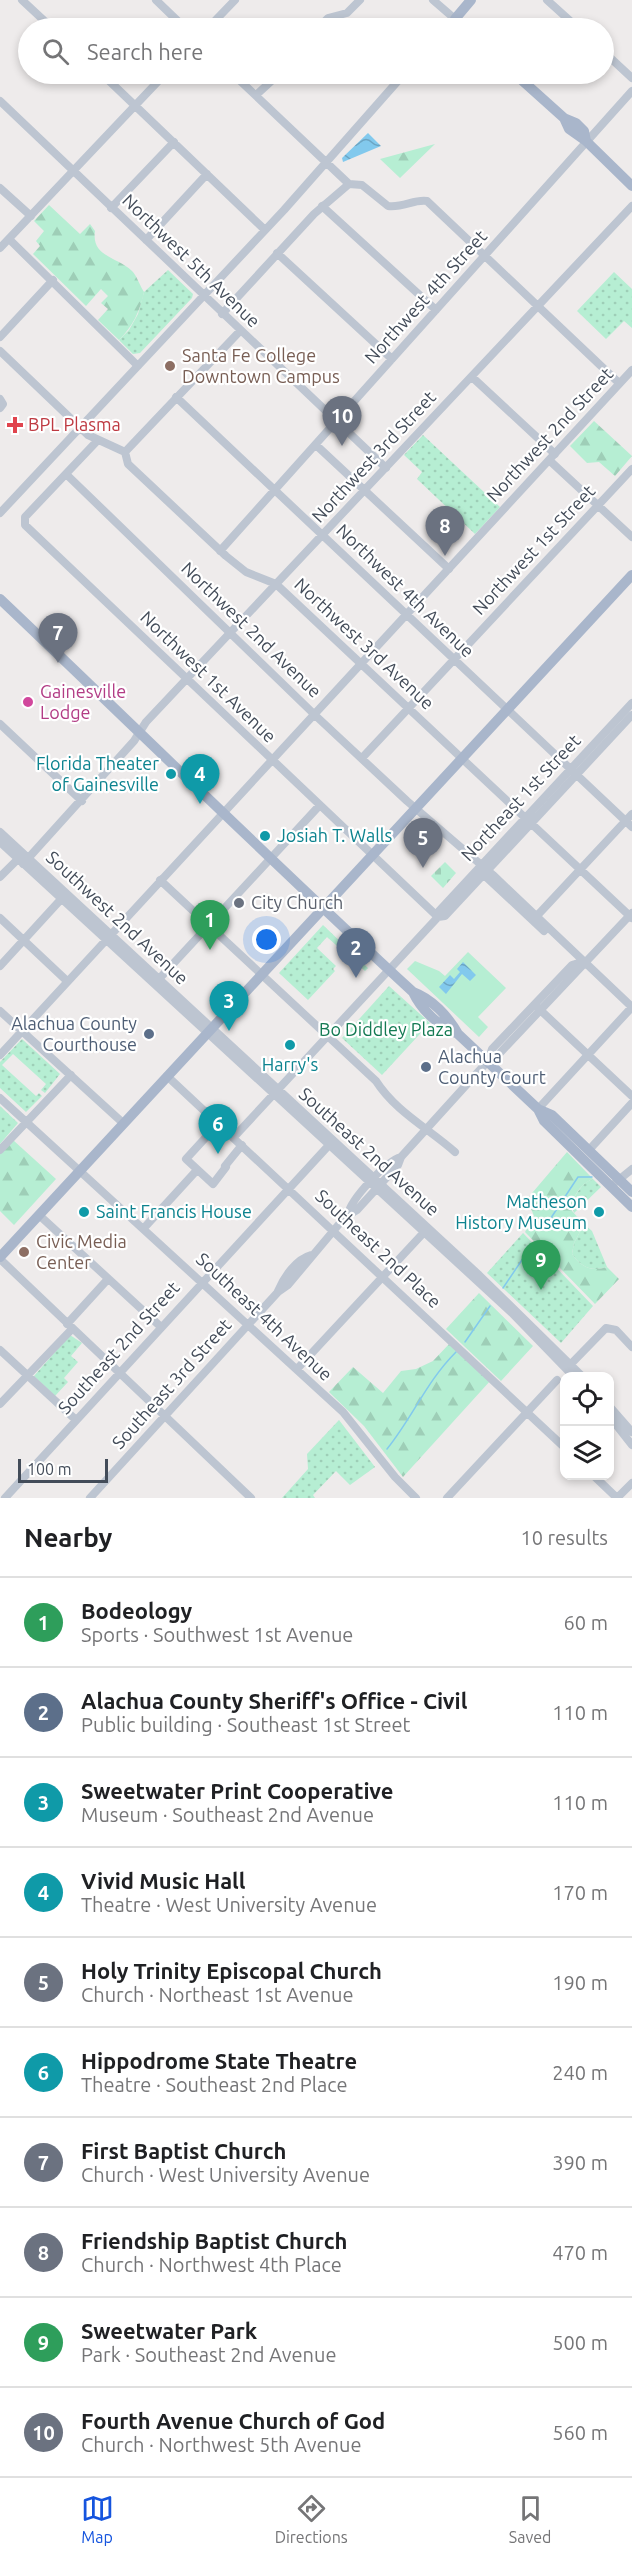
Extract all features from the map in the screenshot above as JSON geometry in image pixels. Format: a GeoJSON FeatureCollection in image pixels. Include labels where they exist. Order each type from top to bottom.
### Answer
{"type":"FeatureCollection","features":[{"type":"Feature","properties":{"kind":"main road"},"geometry":{"type":"LineString","coordinates":[[456,18],[471,0]]}},
{"type":"Feature","properties":{"kind":"main road"},"geometry":{"type":"LineString","coordinates":[[526,84],[564,118],[576,123],[584,132],[586,141],[632,186]]}},
{"type":"Feature","properties":{"kind":"main road"},"geometry":{"type":"LineString","coordinates":[[0,1258],[632,575]]}},
{"type":"Feature","properties":{"kind":"main road"},"geometry":{"type":"LineString","coordinates":[[0,599],[224,813],[269,859],[413,992],[418,1003],[445,1028],[458,1034],[488,1061],[538,1109],[544,1121],[615,1183],[632,1192]]}},
{"type":"Feature","properties":{"kind":"main road"},"geometry":{"type":"LineString","coordinates":[[538,1109],[552,1114],[589,1150],[632,1206]]}},
{"type":"Feature","properties":{"kind":"street"},"geometry":{"type":"LineString","coordinates":[[22,0],[41,18]]}},
{"type":"Feature","properties":{"kind":"street"},"geometry":{"type":"LineString","coordinates":[[156,0],[175,18]]}},
{"type":"Feature","properties":{"kind":"street"},"geometry":{"type":"LineString","coordinates":[[218,18],[235,0]]}},
{"type":"Feature","properties":{"kind":"street"},"geometry":{"type":"LineString","coordinates":[[328,18],[347,13],[360,0]]}},
{"type":"Feature","properties":{"kind":"street"},"geometry":{"type":"LineString","coordinates":[[433,0],[454,18]]}},
{"type":"Feature","properties":{"kind":"street"},"geometry":{"type":"LineString","coordinates":[[547,0],[567,18]]}},
{"type":"Feature","properties":{"kind":"street"},"geometry":{"type":"LineString","coordinates":[[614,62],[632,78]]}},
{"type":"Feature","properties":{"kind":"street"},"geometry":{"type":"LineString","coordinates":[[113,84],[266,230]]}},
{"type":"Feature","properties":{"kind":"street"},"geometry":{"type":"LineString","coordinates":[[0,248],[155,84]]}},
{"type":"Feature","properties":{"kind":"street"},"geometry":{"type":"LineString","coordinates":[[243,84],[349,184]]}},
{"type":"Feature","properties":{"kind":"street"},"geometry":{"type":"LineString","coordinates":[[256,96],[269,84]]}},
{"type":"Feature","properties":{"kind":"street"},"geometry":{"type":"LineString","coordinates":[[0,513],[266,230],[395,84]]}},
{"type":"Feature","properties":{"kind":"street","name":"Northwest 4th Street"},"geometry":{"type":"LineString","coordinates":[[220,551],[632,91]]}},
{"type":"Feature","properties":{"kind":"street","name":"Northwest 5th Avenue"},"geometry":{"type":"LineString","coordinates":[[2,108],[73,171],[386,468]]}},
{"type":"Feature","properties":{"kind":"street"},"geometry":{"type":"LineString","coordinates":[[111,207],[174,142]]}},
{"type":"Feature","properties":{"kind":"street"},"geometry":{"type":"LineString","coordinates":[[146,240],[207,174]]}},
{"type":"Feature","properties":{"kind":"street"},"geometry":{"type":"LineString","coordinates":[[222,314],[322,206],[349,184],[362,184],[388,206],[398,207],[419,199],[427,201],[619,383]]}},
{"type":"Feature","properties":{"kind":"street"},"geometry":{"type":"LineString","coordinates":[[0,188],[31,216]]}},
{"type":"Feature","properties":{"kind":"street"},"geometry":{"type":"LineString","coordinates":[[322,206],[436,310]]}},
{"type":"Feature","properties":{"kind":"street","name":"Northwest 3rd Street"},"geometry":{"type":"LineString","coordinates":[[0,877],[82,801],[230,631],[632,206]]}},
{"type":"Feature","properties":{"kind":"street"},"geometry":{"type":"LineString","coordinates":[[9,239],[54,280],[138,366]]}},
{"type":"Feature","properties":{"kind":"street"},"geometry":{"type":"LineString","coordinates":[[278,253],[392,359]]}},
{"type":"Feature","properties":{"kind":"street"},"geometry":{"type":"LineString","coordinates":[[0,337],[54,280]]}},
{"type":"Feature","properties":{"kind":"street"},"geometry":{"type":"LineString","coordinates":[[0,351],[81,427],[98,440],[125,452],[240,331]]}},
{"type":"Feature","properties":{"kind":"street","name":"Northwest 2nd Street"},"geometry":{"type":"LineString","coordinates":[[0,1054],[632,371]]}},
{"type":"Feature","properties":{"kind":"street"},"geometry":{"type":"LineString","coordinates":[[472,377],[598,506],[632,537]]}},
{"type":"Feature","properties":{"kind":"street","name":"Northwest 4th Avenue"},"geometry":{"type":"LineString","coordinates":[[176,397],[506,710],[630,821]]}},
{"type":"Feature","properties":{"kind":"street"},"geometry":{"type":"LineString","coordinates":[[66,474],[98,440]]}},
{"type":"Feature","properties":{"kind":"street"},"geometry":{"type":"LineString","coordinates":[[316,445],[449,569]]}},
{"type":"Feature","properties":{"kind":"street","name":"Northwest 3rd Avenue"},"geometry":{"type":"LineString","coordinates":[[125,452],[128,464],[220,551],[246,572],[276,584],[460,759],[631,915]]}},
{"type":"Feature","properties":{"kind":"street","name":"Northwest 1st Street"},"geometry":{"type":"LineString","coordinates":[[362,758],[632,469]]}},
{"type":"Feature","properties":{"kind":"street","name":"Northwest 1st Avenue"},"geometry":{"type":"LineString","coordinates":[[66,474],[23,523],[438,917]]}},
{"type":"Feature","properties":{"kind":"street","name":"Northwest 2nd Avenue"},"geometry":{"type":"LineString","coordinates":[[66,474],[314,714],[632,1007]]}},
{"type":"Feature","properties":{"kind":"street","name":"Northeast 1st Street"},"geometry":{"type":"LineString","coordinates":[[613,730],[632,703]]}},
{"type":"Feature","properties":{"kind":"street","name":"Northeast 1st Street"},"geometry":{"type":"LineString","coordinates":[[234,1137],[438,917],[445,916],[573,772],[613,730],[632,715]]}},
{"type":"Feature","properties":{"kind":"street"},"geometry":{"type":"LineString","coordinates":[[0,724],[82,801]]}},
{"type":"Feature","properties":{"kind":"street"},"geometry":{"type":"LineString","coordinates":[[159,979],[319,806]]}},
{"type":"Feature","properties":{"kind":"street"},"geometry":{"type":"LineString","coordinates":[[535,918],[630,821]]}},
{"type":"Feature","properties":{"kind":"street","name":"Southwest 2nd Avenue"},"geometry":{"type":"LineString","coordinates":[[0,832],[23,858],[108,937],[159,979],[209,1030]]}},
{"type":"Feature","properties":{"kind":"street","name":"Southwest 2nd Avenue"},"geometry":{"type":"LineString","coordinates":[[0,842],[23,858]]}},
{"type":"Feature","properties":{"kind":"street"},"geometry":{"type":"LineString","coordinates":[[160,880],[376,1082],[382,1092],[405,1114],[455,1152]]}},
{"type":"Feature","properties":{"kind":"street"},"geometry":{"type":"LineString","coordinates":[[0,966],[64,896]]}},
{"type":"Feature","properties":{"kind":"street","name":"Southeast 3rd Street"},"geometry":{"type":"LineString","coordinates":[[90,1498],[278,1292],[283,1280],[303,1257],[311,1255],[348,1214],[357,1210],[375,1184],[398,1164],[401,1156],[488,1061],[498,1055],[572,964],[585,964],[631,915]]}},
{"type":"Feature","properties":{"kind":"street"},"geometry":{"type":"LineString","coordinates":[[0,918],[68,981]]}},
{"type":"Feature","properties":{"kind":"street"},"geometry":{"type":"LineString","coordinates":[[108,937],[209,1030]]}},
{"type":"Feature","properties":{"kind":"street"},"geometry":{"type":"LineString","coordinates":[[537,1007],[632,1096]]}},
{"type":"Feature","properties":{"kind":"street"},"geometry":{"type":"LineString","coordinates":[[538,1109],[632,1007]]}},
{"type":"Feature","properties":{"kind":"street"},"geometry":{"type":"LineString","coordinates":[[0,1011],[123,1124]]}},
{"type":"Feature","properties":{"kind":"street","name":"Southeast 2nd Avenue"},"geometry":{"type":"LineString","coordinates":[[209,1030],[467,1268],[570,1370]]}},
{"type":"Feature","properties":{"kind":"street"},"geometry":{"type":"LineString","coordinates":[[0,1150],[71,1075]]}},
{"type":"Feature","properties":{"kind":"street","name":"Southeast 2nd Place"},"geometry":{"type":"LineString","coordinates":[[167,1076],[560,1443]]}},
{"type":"Feature","properties":{"kind":"street","name":"Southeast 4th Avenue"},"geometry":{"type":"LineString","coordinates":[[0,1098],[297,1369],[358,1428],[395,1477],[416,1498]]}},
{"type":"Feature","properties":{"kind":"street"},"geometry":{"type":"LineString","coordinates":[[589,1150],[632,1103]]}},
{"type":"Feature","properties":{"kind":"street"},"geometry":{"type":"LineString","coordinates":[[219,1123],[186,1159],[213,1184],[242,1146]]}},
{"type":"Feature","properties":{"kind":"street","name":"Southeast 2nd Street"},"geometry":{"type":"LineString","coordinates":[[5,1498],[330,1144]]}},
{"type":"Feature","properties":{"kind":"street"},"geometry":{"type":"LineString","coordinates":[[615,1183],[632,1169]]}},
{"type":"Feature","properties":{"kind":"street"},"geometry":{"type":"LineString","coordinates":[[144,1228],[197,1170]]}},
{"type":"Feature","properties":{"kind":"street"},"geometry":{"type":"LineString","coordinates":[[39,1215],[161,1328]]}},
{"type":"Feature","properties":{"kind":"street"},"geometry":{"type":"LineString","coordinates":[[297,1369],[426,1230]]}},
{"type":"Feature","properties":{"kind":"street"},"geometry":{"type":"LineString","coordinates":[[0,1258],[251,1498]]}},
{"type":"Feature","properties":{"kind":"street"},"geometry":{"type":"LineString","coordinates":[[0,1404],[29,1377],[108,1279]]}},
{"type":"Feature","properties":{"kind":"street"},"geometry":{"type":"LineString","coordinates":[[570,1370],[601,1330],[613,1328],[632,1347]]}},
{"type":"Feature","properties":{"kind":"street"},"geometry":{"type":"LineString","coordinates":[[0,1350],[76,1420]]}},
{"type":"Feature","properties":{"kind":"street"},"geometry":{"type":"LineString","coordinates":[[447,1498],[557,1380]]}},
{"type":"Feature","properties":{"kind":"street"},"geometry":{"type":"LineString","coordinates":[[614,1412],[632,1432]]}},
{"type":"Feature","properties":{"kind":"street"},"geometry":{"type":"LineString","coordinates":[[614,1423],[632,1445]]}},
{"type":"Feature","properties":{"kind":"street"},"geometry":{"type":"LineString","coordinates":[[598,1480],[617,1498],[632,1483]]}},
{"type":"Feature","properties":{"kind":"green space"},"geometry":{"type":"Polygon","coordinates":[[[435,144],[400,178],[380,159],[435,144]]]}},
{"type":"Feature","properties":{"kind":"green space"},"geometry":{"type":"Polygon","coordinates":[[[49,205],[80,234],[90,224],[95,231],[95,240],[101,251],[126,266],[137,278],[144,292],[142,299],[132,324],[119,340],[98,320],[108,309],[101,303],[108,296],[101,289],[86,306],[33,254],[40,246],[36,241],[44,231],[34,221],[49,205]]]}},
{"type":"Feature","properties":{"kind":"green space"},"geometry":{"type":"Polygon","coordinates":[[[168,270],[193,294],[192,298],[140,353],[133,354],[119,340],[129,330],[138,314],[144,292],[168,270]]]}},
{"type":"Feature","properties":{"kind":"green space"},"geometry":{"type":"Polygon","coordinates":[[[614,272],[632,289],[632,328],[624,321],[606,339],[577,311],[614,272]]]}},
{"type":"Feature","properties":{"kind":"green space"},"geometry":{"type":"Polygon","coordinates":[[[594,421],[632,456],[615,476],[599,462],[587,463],[570,446],[594,421]]]}},
{"type":"Feature","properties":{"kind":"green space"},"geometry":{"type":"Polygon","coordinates":[[[423,435],[500,507],[475,534],[417,479],[422,472],[404,455],[423,435]]]}},
{"type":"Feature","properties":{"kind":"green space"},"geometry":{"type":"Polygon","coordinates":[[[445,862],[456,873],[443,888],[431,876],[445,862]]]}},
{"type":"Feature","properties":{"kind":"green space"},"geometry":{"type":"Polygon","coordinates":[[[323,925],[368,968],[365,971],[327,937],[317,948],[336,966],[333,969],[335,971],[308,1000],[279,973],[323,925]]]}},
{"type":"Feature","properties":{"kind":"green space"},"geometry":{"type":"Polygon","coordinates":[[[468,952],[506,988],[478,1017],[488,1027],[479,1037],[407,969],[415,961],[445,976],[468,952]]]}},
{"type":"Feature","properties":{"kind":"green space","name":"Bo Diddley Plaza"},"geometry":{"type":"Polygon","coordinates":[[[389,986],[430,1023],[382,1075],[342,1038],[389,986]]]}},
{"type":"Feature","properties":{"kind":"green space"},"geometry":{"type":"Polygon","coordinates":[[[22,1039],[60,1074],[45,1093],[41,1090],[46,1084],[13,1054],[2,1065],[36,1096],[39,1093],[42,1096],[26,1112],[0,1088],[0,1062],[22,1039]]]}},
{"type":"Feature","properties":{"kind":"green space"},"geometry":{"type":"Polygon","coordinates":[[[0,1106],[18,1123],[0,1144],[0,1106]]]}},
{"type":"Feature","properties":{"kind":"green space"},"geometry":{"type":"Polygon","coordinates":[[[13,1140],[56,1179],[14,1225],[0,1211],[0,1153],[13,1140]]]}},
{"type":"Feature","properties":{"kind":"green space"},"geometry":{"type":"Polygon","coordinates":[[[567,1152],[593,1179],[581,1187],[573,1201],[572,1211],[584,1224],[574,1243],[572,1254],[579,1262],[591,1269],[607,1267],[619,1279],[595,1304],[525,1232],[534,1216],[527,1199],[567,1152]]]}},
{"type":"Feature","properties":{"kind":"green space"},"geometry":{"type":"Polygon","coordinates":[[[593,1179],[601,1187],[574,1213],[571,1204],[575,1196],[582,1186],[593,1179]]]}},
{"type":"Feature","properties":{"kind":"green space"},"geometry":{"type":"Polygon","coordinates":[[[584,1224],[592,1231],[607,1267],[591,1269],[579,1262],[572,1254],[574,1243],[584,1224]]]}},
{"type":"Feature","properties":{"kind":"green space"},"geometry":{"type":"Polygon","coordinates":[[[523,1233],[593,1306],[561,1343],[487,1273],[523,1233]]]}},
{"type":"Feature","properties":{"kind":"green space"},"geometry":{"type":"Polygon","coordinates":[[[479,1293],[533,1346],[501,1381],[446,1329],[479,1293]]]}},
{"type":"Feature","properties":{"kind":"green space"},"geometry":{"type":"Polygon","coordinates":[[[70,1335],[82,1343],[71,1356],[78,1362],[64,1378],[68,1382],[55,1396],[34,1376],[70,1335]]]}},
{"type":"Feature","properties":{"kind":"green space"},"geometry":{"type":"Polygon","coordinates":[[[450,1343],[491,1380],[403,1477],[364,1426],[329,1392],[353,1367],[383,1393],[401,1371],[416,1369],[433,1361],[450,1343]]]}},
{"type":"Feature","properties":{"kind":"green space"},"geometry":{"type":"Polygon","coordinates":[[[339,1420],[375,1467],[350,1485],[336,1471],[313,1495],[315,1498],[282,1498],[308,1469],[307,1454],[339,1420]]]}},
{"type":"Feature","properties":{"kind":"water"},"geometry":{"type":"Polygon","coordinates":[[[368,133],[381,146],[343,162],[342,158],[368,133]]]}},
{"type":"Feature","properties":{"kind":"water"},"geometry":{"type":"Polygon","coordinates":[[[463,962],[476,975],[470,981],[462,974],[446,994],[439,987],[450,975],[454,979],[460,972],[457,969],[463,962]]]}},
{"type":"Feature","properties":{"kind":"waterway"},"geometry":{"type":"LineString","coordinates":[[543,1230],[578,1177],[592,1177]]}},
{"type":"Feature","properties":{"kind":"waterway"},"geometry":{"type":"LineString","coordinates":[[503,1288],[530,1248]]}},
{"type":"Feature","properties":{"kind":"waterway"},"geometry":{"type":"LineString","coordinates":[[465,1342],[490,1306]]}},
{"type":"Feature","properties":{"kind":"waterway"},"geometry":{"type":"LineString","coordinates":[[387,1449],[436,1375],[456,1352]]}},
{"type":"Feature","properties":{"kind":"place","name":"Santa Fe College Downtown Campus"},"geometry":{"type":"Point","coordinates":[170,366]}},
{"type":"Feature","properties":{"kind":"place","name":"BPL Plasma"},"geometry":{"type":"Point","coordinates":[15,425]}},
{"type":"Feature","properties":{"kind":"place","name":"Fourth Avenue Church of God"},"geometry":{"type":"Point","coordinates":[342,446]}},
{"type":"Feature","properties":{"kind":"place","name":"Friendship Baptist Church"},"geometry":{"type":"Point","coordinates":[445,556]}},
{"type":"Feature","properties":{"kind":"place","name":"First Baptist Church"},"geometry":{"type":"Point","coordinates":[58,663]}},
{"type":"Feature","properties":{"kind":"place","name":"Gainesville Lodge"},"geometry":{"type":"Point","coordinates":[28,702]}},
{"type":"Feature","properties":{"kind":"place","name":"Florida Theater of Gainesville"},"geometry":{"type":"Point","coordinates":[171,774]}},
{"type":"Feature","properties":{"kind":"place","name":"Vivid Music Hall"},"geometry":{"type":"Point","coordinates":[200,804]}},
{"type":"Feature","properties":{"kind":"place","name":"Josiah T. Walls"},"geometry":{"type":"Point","coordinates":[265,836]}},
{"type":"Feature","properties":{"kind":"place","name":"Holy Trinity Episcopal Church"},"geometry":{"type":"Point","coordinates":[423,868]}},
{"type":"Feature","properties":{"kind":"place","name":"City Church"},"geometry":{"type":"Point","coordinates":[239,903]}},
{"type":"Feature","properties":{"kind":"place","name":"Bodeology"},"geometry":{"type":"Point","coordinates":[210,950]}},
{"type":"Feature","properties":{"kind":"place","name":"Alachua County Sheriff's Office - Civil"},"geometry":{"type":"Point","coordinates":[356,978]}},
{"type":"Feature","properties":{"kind":"place","name":"Sweetwater Print Cooperative"},"geometry":{"type":"Point","coordinates":[229,1031]}},
{"type":"Feature","properties":{"kind":"place","name":"Alachua County Courthouse"},"geometry":{"type":"Point","coordinates":[149,1034]}},
{"type":"Feature","properties":{"kind":"place","name":"Harry's"},"geometry":{"type":"Point","coordinates":[290,1045]}},
{"type":"Feature","properties":{"kind":"place","name":"Alachua County Court"},"geometry":{"type":"Point","coordinates":[426,1067]}},
{"type":"Feature","properties":{"kind":"place","name":"Hippodrome State Theatre"},"geometry":{"type":"Point","coordinates":[218,1154]}},
{"type":"Feature","properties":{"kind":"place","name":"Saint Francis House"},"geometry":{"type":"Point","coordinates":[84,1212]}},
{"type":"Feature","properties":{"kind":"place","name":"Matheson History Museum"},"geometry":{"type":"Point","coordinates":[599,1212]}},
{"type":"Feature","properties":{"kind":"place","name":"Civic Media Center"},"geometry":{"type":"Point","coordinates":[24,1252]}},
{"type":"Feature","properties":{"kind":"place","name":"Sweetwater Park"},"geometry":{"type":"Point","coordinates":[541,1290]}}]}
